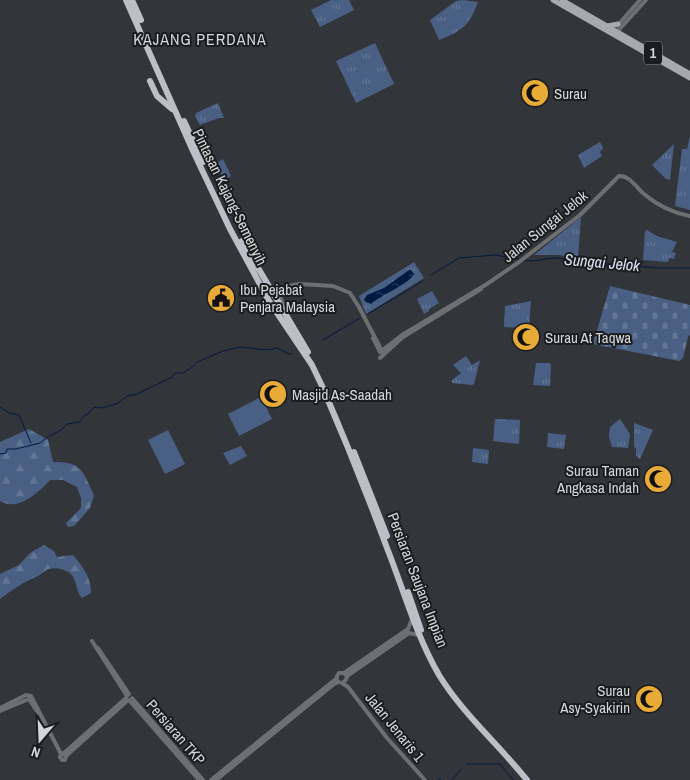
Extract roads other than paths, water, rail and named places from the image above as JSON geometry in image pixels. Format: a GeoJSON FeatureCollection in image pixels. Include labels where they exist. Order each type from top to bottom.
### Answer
{"type":"FeatureCollection","features":[{"type":"Feature","properties":{"kind":"highway"},"geometry":{"type":"LineString","coordinates":[[126,13],[129,2]]}},
{"type":"Feature","properties":{"kind":"highway","name":"Pintasan Kajang-Semenyih"},"geometry":{"type":"LineString","coordinates":[[129,2],[177,114],[230,229],[268,301],[324,385]]}},
{"type":"Feature","properties":{"kind":"highway","name":"Pintasan Kajang-Semenyih"},"geometry":{"type":"LineString","coordinates":[[129,2],[222,206],[296,330],[328,396]]}},
{"type":"Feature","properties":{"kind":"highway"},"geometry":{"type":"LineString","coordinates":[[150,81],[157,96],[177,114]]}},
{"type":"Feature","properties":{"kind":"highway"},"geometry":{"type":"LineString","coordinates":[[268,301],[275,301],[272,289]]}},
{"type":"Feature","properties":{"kind":"highway"},"geometry":{"type":"LineString","coordinates":[[276,312],[276,308],[280,307],[296,330]]}},
{"type":"Feature","properties":{"kind":"highway","name":"Persiaran Saujana Impian"},"geometry":{"type":"LineString","coordinates":[[328,396],[388,550],[392,566],[399,578],[418,635],[439,675],[461,706],[527,778]]}},
{"type":"Feature","properties":{"kind":"highway","name":"Persiaran Saujana Impian"},"geometry":{"type":"LineString","coordinates":[[328,396],[376,505],[422,632],[431,651],[448,683],[514,760],[527,778]]}},
{"type":"Feature","properties":{"kind":"main road","name":"1"},"geometry":{"type":"LineString","coordinates":[[553,0],[690,78]]}},
{"type":"Feature","properties":{"kind":"main road","name":"1"},"geometry":{"type":"LineString","coordinates":[[562,0],[690,74]]}},
{"type":"Feature","properties":{"kind":"main road"},"geometry":{"type":"LineString","coordinates":[[598,25],[615,32],[632,45]]}},
{"type":"Feature","properties":{"kind":"main road"},"geometry":{"type":"LineString","coordinates":[[607,26],[619,25],[627,38]]}},
{"type":"Feature","properties":{"kind":"street"},"geometry":{"type":"LineString","coordinates":[[615,32],[640,0]]}},
{"type":"Feature","properties":{"kind":"street"},"geometry":{"type":"LineString","coordinates":[[619,25],[646,0]]}},
{"type":"Feature","properties":{"kind":"street","name":"Jalan Sungai Jelok"},"geometry":{"type":"LineString","coordinates":[[380,351],[388,349],[403,337],[485,288],[486,285],[580,215],[616,178],[621,176],[627,178],[652,201],[690,216]]}},
{"type":"Feature","properties":{"kind":"street"},"geometry":{"type":"LineString","coordinates":[[272,289],[283,290],[300,284],[333,286],[350,293],[380,351]]}},
{"type":"Feature","properties":{"kind":"street"},"geometry":{"type":"LineString","coordinates":[[283,290],[280,298],[289,318]]}},
{"type":"Feature","properties":{"kind":"street"},"geometry":{"type":"LineString","coordinates":[[448,310],[444,304],[448,310]]}},
{"type":"Feature","properties":{"kind":"street"},"geometry":{"type":"LineString","coordinates":[[375,356],[380,351],[388,349]]}},
{"type":"Feature","properties":{"kind":"street"},"geometry":{"type":"LineString","coordinates":[[216,780],[334,684],[341,683],[346,676],[408,629],[412,618]]}},
{"type":"Feature","properties":{"kind":"street"},"geometry":{"type":"LineString","coordinates":[[346,676],[409,633],[418,635]]}},
{"type":"Feature","properties":{"kind":"street","name":"Persiaran TKP"},"geometry":{"type":"LineString","coordinates":[[92,642],[118,679],[128,698],[202,780]]}},
{"type":"Feature","properties":{"kind":"street"},"geometry":{"type":"LineString","coordinates":[[211,780],[336,678],[339,673],[346,676]]}},
{"type":"Feature","properties":{"kind":"street"},"geometry":{"type":"LineString","coordinates":[[346,676],[348,687]]}},
{"type":"Feature","properties":{"kind":"street"},"geometry":{"type":"LineString","coordinates":[[336,678],[348,687]]}},
{"type":"Feature","properties":{"kind":"street","name":"Jalan Jenaris 1"},"geometry":{"type":"LineString","coordinates":[[348,687],[387,738],[425,780]]}},
{"type":"Feature","properties":{"kind":"street"},"geometry":{"type":"LineString","coordinates":[[0,710],[26,695],[31,696],[63,755],[128,698]]}},
{"type":"Feature","properties":{"kind":"water"},"geometry":{"type":"Polygon","coordinates":[[[409,270],[414,274],[401,286],[371,304],[364,300],[367,295],[384,288],[409,270]]]}},
{"type":"Feature","properties":{"kind":"waterway"},"geometry":{"type":"LineString","coordinates":[[431,275],[459,258],[495,255],[519,259]]}},
{"type":"Feature","properties":{"kind":"waterway","name":"Sungai Jelok"},"geometry":{"type":"LineString","coordinates":[[523,260],[535,261],[558,258],[572,261],[657,268],[690,268]]}},
{"type":"Feature","properties":{"kind":"waterway"},"geometry":{"type":"LineString","coordinates":[[368,314],[423,281]]}},
{"type":"Feature","properties":{"kind":"waterway"},"geometry":{"type":"LineString","coordinates":[[323,340],[360,318]]}},
{"type":"Feature","properties":{"kind":"waterway"},"geometry":{"type":"LineString","coordinates":[[0,454],[6,453],[7,449],[16,449],[40,443],[67,424],[79,422],[93,408],[102,408],[118,403],[127,396],[137,394],[172,377],[175,373],[182,373],[190,369],[197,362],[223,351],[240,347],[268,350],[277,348],[292,354]]}},
{"type":"Feature","properties":{"kind":"waterway"},"geometry":{"type":"LineString","coordinates":[[0,407],[9,413],[19,415],[31,443]]}},
{"type":"Feature","properties":{"kind":"waterway"},"geometry":{"type":"LineString","coordinates":[[467,764],[500,764],[513,780]]}},
{"type":"Feature","properties":{"kind":"waterway"},"geometry":{"type":"LineString","coordinates":[[452,780],[461,769]]}},
{"type":"Feature","properties":{"kind":"place","name":"Surau"},"geometry":{"type":"Point","coordinates":[535,93]}},
{"type":"Feature","properties":{"kind":"place","name":"Ibu Pejabat Penjara Malaysia"},"geometry":{"type":"Point","coordinates":[221,298]}},
{"type":"Feature","properties":{"kind":"place","name":"Surau At Taqwa"},"geometry":{"type":"Point","coordinates":[526,337]}},
{"type":"Feature","properties":{"kind":"place","name":"Masjid As-Saadah"},"geometry":{"type":"Point","coordinates":[273,394]}},
{"type":"Feature","properties":{"kind":"place","name":"Surau Taman Angkasa Indah"},"geometry":{"type":"Point","coordinates":[658,479]}},
{"type":"Feature","properties":{"kind":"place","name":"Surau Asy-Syakirin"},"geometry":{"type":"Point","coordinates":[649,699]}},
{"type":"Feature","properties":{"kind":"district","name":"KAJANG PERDANA"},"geometry":{"type":"Point","coordinates":[200,39]}}]}
